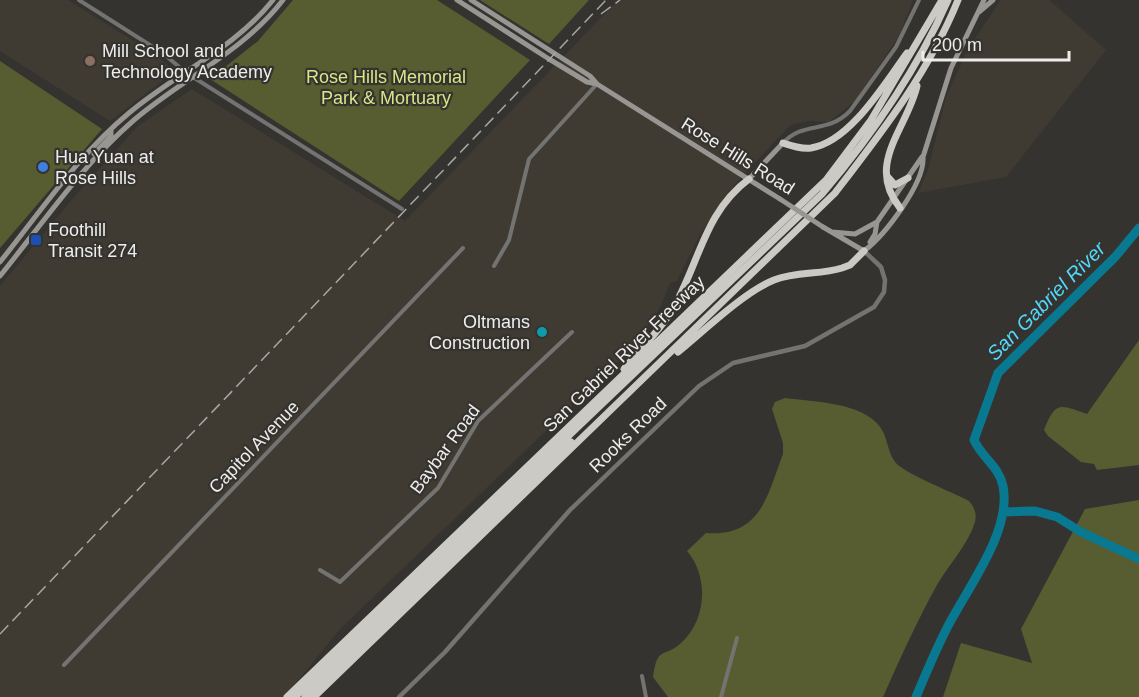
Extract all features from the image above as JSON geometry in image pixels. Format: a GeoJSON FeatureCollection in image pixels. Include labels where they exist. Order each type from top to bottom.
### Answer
{"type":"FeatureCollection","features":[{"type":"Feature","properties":{"kind":"highway","name":"San Gabriel River Freeway"},"geometry":{"type":"LineString","coordinates":[[287,697],[826,180],[871,120],[942,0]]}},
{"type":"Feature","properties":{"kind":"highway"},"geometry":{"type":"LineString","coordinates":[[890,122],[891,110],[932,42],[950,0]]}},
{"type":"Feature","properties":{"kind":"highway"},"geometry":{"type":"LineString","coordinates":[[295,697],[822,194],[876,128],[905,84],[950,0]]}},
{"type":"Feature","properties":{"kind":"highway","name":"San Gabriel River Freeway"},"geometry":{"type":"LineString","coordinates":[[314,697],[646,378],[835,192],[890,122],[918,79],[958,0]]}},
{"type":"Feature","properties":{"kind":"highway"},"geometry":{"type":"LineString","coordinates":[[783,143],[813,148],[840,134],[857,119],[938,10]]}},
{"type":"Feature","properties":{"kind":"highway"},"geometry":{"type":"LineString","coordinates":[[900,208],[887,184],[889,150],[914,100],[918,79]]}},
{"type":"Feature","properties":{"kind":"highway"},"geometry":{"type":"LineString","coordinates":[[887,176],[895,185],[908,178]]}},
{"type":"Feature","properties":{"kind":"highway"},"geometry":{"type":"LineString","coordinates":[[593,404],[670,313],[712,219],[738,187],[749,179]]}},
{"type":"Feature","properties":{"kind":"highway"},"geometry":{"type":"LineString","coordinates":[[646,378],[752,292],[772,280],[789,275],[842,268],[850,265],[864,251]]}},
{"type":"Feature","properties":{"kind":"highway"},"geometry":{"type":"LineString","coordinates":[[304,697],[694,323],[707,318]]}},
{"type":"Feature","properties":{"kind":"main road"},"geometry":{"type":"LineString","coordinates":[[0,276],[88,166],[136,118],[231,52],[277,8],[281,0]]}},
{"type":"Feature","properties":{"kind":"main road","name":"Rose Hills Road"},"geometry":{"type":"LineString","coordinates":[[457,0],[587,82],[597,84]]}},
{"type":"Feature","properties":{"kind":"main road","name":"Rose Hills Road"},"geometry":{"type":"LineString","coordinates":[[471,0],[582,70],[597,84],[864,251]]}},
{"type":"Feature","properties":{"kind":"main road"},"geometry":{"type":"LineString","coordinates":[[832,232],[855,234],[877,222],[894,200],[922,157],[951,68],[984,0]]}},
{"type":"Feature","properties":{"kind":"main road"},"geometry":{"type":"LineString","coordinates":[[979,12],[993,0]]}},
{"type":"Feature","properties":{"kind":"main road"},"geometry":{"type":"LineString","coordinates":[[0,262],[88,153],[111,129],[145,100],[226,46],[270,1]]}},
{"type":"Feature","properties":{"kind":"main road"},"geometry":{"type":"LineString","coordinates":[[88,166],[93,156],[111,136],[111,129]]}},
{"type":"Feature","properties":{"kind":"main road"},"geometry":{"type":"LineString","coordinates":[[749,179],[783,143]]}},
{"type":"Feature","properties":{"kind":"main road"},"geometry":{"type":"LineString","coordinates":[[864,251],[900,208],[917,182],[923,166],[922,157]]}},
{"type":"Feature","properties":{"kind":"main road"},"geometry":{"type":"LineString","coordinates":[[864,251],[875,234],[877,222]]}},
{"type":"Feature","properties":{"kind":"street"},"geometry":{"type":"LineString","coordinates":[[79,0],[164,54],[185,72],[402,209]]}},
{"type":"Feature","properties":{"kind":"street"},"geometry":{"type":"LineString","coordinates":[[783,143],[796,131],[824,128],[841,120],[850,111],[896,47],[919,0]]}},
{"type":"Feature","properties":{"kind":"street"},"geometry":{"type":"LineString","coordinates":[[494,266],[509,240],[522,178],[529,159],[597,84]]}},
{"type":"Feature","properties":{"kind":"street","name":"Capitol Avenue"},"geometry":{"type":"LineString","coordinates":[[64,664],[464,248]]}},
{"type":"Feature","properties":{"kind":"street","name":"Rooks Road"},"geometry":{"type":"LineString","coordinates":[[399,697],[445,652],[570,510],[699,386],[733,363],[805,346],[874,307],[884,292],[885,280],[881,267],[864,251]]}},
{"type":"Feature","properties":{"kind":"street","name":"Baybar Road"},"geometry":{"type":"LineString","coordinates":[[320,570],[340,582],[438,488],[478,421],[572,332]]}},
{"type":"Feature","properties":{"kind":"street"},"geometry":{"type":"LineString","coordinates":[[721,697],[737,638]]}},
{"type":"Feature","properties":{"kind":"street"},"geometry":{"type":"LineString","coordinates":[[642,676],[646,697]]}},
{"type":"Feature","properties":{"kind":"shaded area","name":"Mill School and Technology Academy"},"geometry":{"type":"Polygon","coordinates":[[[0,0],[68,0],[159,57],[171,68],[171,74],[110,121],[0,51],[0,0]]]}},
{"type":"Feature","properties":{"kind":"shaded area"},"geometry":{"type":"Polygon","coordinates":[[[618,0],[913,0],[899,36],[856,100],[829,122],[809,121],[790,125],[728,192],[701,233],[677,281],[670,283],[661,306],[651,322],[640,333],[636,344],[339,630],[285,697],[0,697],[0,286],[70,202],[138,126],[192,89],[405,221],[618,0]]]}},
{"type":"Feature","properties":{"kind":"shaded area"},"geometry":{"type":"Polygon","coordinates":[[[1001,0],[1049,0],[1106,50],[1006,177],[918,193],[928,170],[946,97],[969,47],[1001,0]]]}},
{"type":"Feature","properties":{"kind":"green space","name":"Rose Hills Memorial Park & Mortuary"},"geometry":{"type":"Polygon","coordinates":[[[293,0],[437,0],[530,60],[399,201],[210,79],[258,41],[293,0]]]}},
{"type":"Feature","properties":{"kind":"green space"},"geometry":{"type":"Polygon","coordinates":[[[480,0],[589,0],[549,44],[480,0]]]}},
{"type":"Feature","properties":{"kind":"green space"},"geometry":{"type":"Polygon","coordinates":[[[0,61],[102,129],[0,248],[0,61]]]}},
{"type":"Feature","properties":{"kind":"green space"},"geometry":{"type":"Polygon","coordinates":[[[1139,340],[1139,465],[1097,470],[1094,464],[1081,462],[1048,436],[1044,430],[1052,414],[1060,407],[1087,414],[1139,340]]]}},
{"type":"Feature","properties":{"kind":"green space"},"geometry":{"type":"Polygon","coordinates":[[[785,398],[823,402],[850,408],[872,419],[883,432],[892,457],[898,465],[969,501],[976,516],[972,530],[930,599],[883,697],[668,697],[653,677],[657,660],[659,656],[680,644],[689,634],[696,623],[702,598],[699,573],[687,551],[706,533],[739,528],[759,511],[772,485],[783,454],[783,443],[772,409],[775,402],[785,398]]]}},
{"type":"Feature","properties":{"kind":"green space"},"geometry":{"type":"Polygon","coordinates":[[[1139,500],[1139,697],[943,697],[961,643],[1032,663],[1021,629],[1085,509],[1139,500]]]}},
{"type":"Feature","properties":{"kind":"waterway","name":"San Gabriel River"},"geometry":{"type":"LineString","coordinates":[[916,697],[956,611],[995,540],[1001,521],[1004,503],[1001,479],[974,440],[998,373],[1116,256],[1139,228]]}},
{"type":"Feature","properties":{"kind":"waterway"},"geometry":{"type":"LineString","coordinates":[[1003,512],[1035,511],[1057,517],[1081,532],[1139,559]]}},
{"type":"Feature","properties":{"kind":"railway"},"geometry":{"type":"LineString","coordinates":[[0,634],[606,0]]}},
{"type":"Feature","properties":{"kind":"railway"},"geometry":{"type":"LineString","coordinates":[[601,14],[620,0]]}},
{"type":"Feature","properties":{"kind":"place","name":"Mill School and Technology Academy"},"geometry":{"type":"Point","coordinates":[90,61]}},
{"type":"Feature","properties":{"kind":"place","name":"Hua Yuan at Rose Hills"},"geometry":{"type":"Point","coordinates":[43,167]}},
{"type":"Feature","properties":{"kind":"place","name":"Foothill Transit 274"},"geometry":{"type":"Point","coordinates":[36,240]}},
{"type":"Feature","properties":{"kind":"place","name":"Oltmans Construction"},"geometry":{"type":"Point","coordinates":[542,332]}}]}
